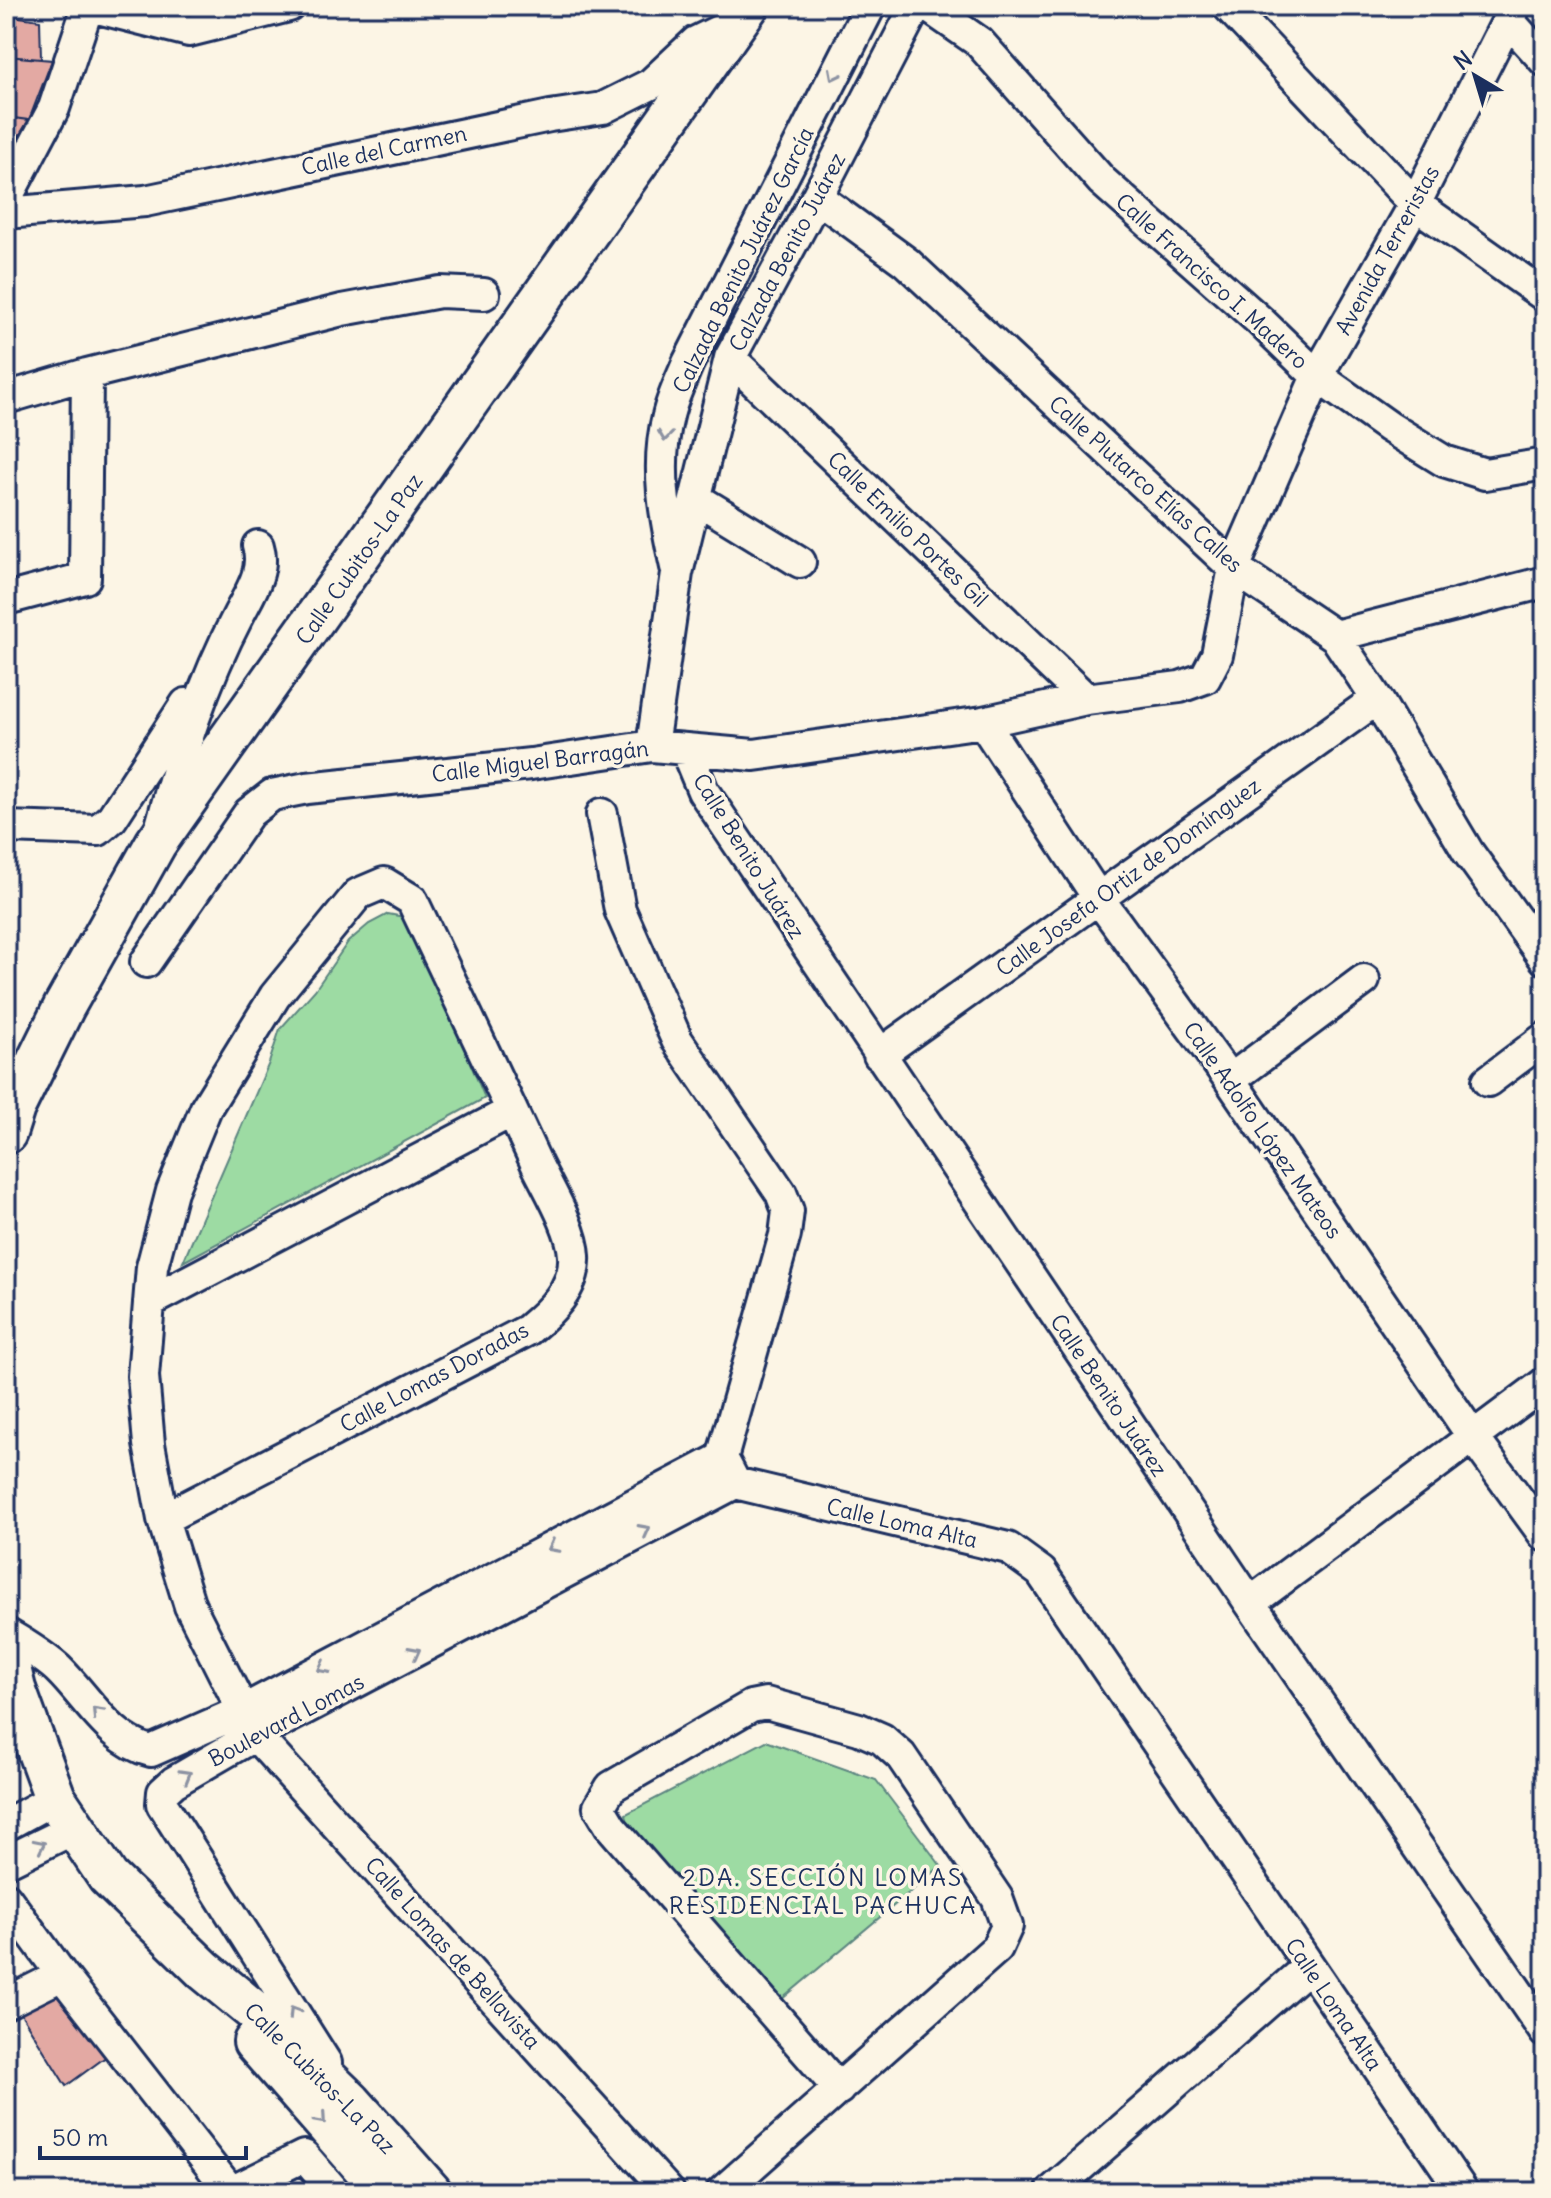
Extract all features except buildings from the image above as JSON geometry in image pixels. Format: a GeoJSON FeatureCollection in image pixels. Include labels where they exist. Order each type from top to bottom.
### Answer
{"type":"FeatureCollection","features":[{"type":"Feature","properties":{"kind":"main road","name":"Calle Cubitos-La Paz"},"geometry":{"type":"LineString","coordinates":[[6,1133],[14,1108],[64,1007],[156,843],[743,14]]}},
{"type":"Feature","properties":{"kind":"main road","name":"Calle Cubitos-La Paz"},"geometry":{"type":"LineString","coordinates":[[6,1651],[15,1689],[65,1813],[108,1877],[204,1970],[270,2024],[351,2102],[431,2192]]}},
{"type":"Feature","properties":{"kind":"main road","name":"Calle Cubitos-La Paz"},"geometry":{"type":"LineString","coordinates":[[204,1970],[252,2039],[385,2192]]}},
{"type":"Feature","properties":{"kind":"street"},"geometry":{"type":"LineString","coordinates":[[6,199],[54,108],[89,6],[189,31],[249,12],[289,6]]}},
{"type":"Feature","properties":{"kind":"street","name":"Calzada Benito Juárez García"},"geometry":{"type":"LineString","coordinates":[[677,573],[666,519],[662,462],[668,417],[688,363],[870,6]]}},
{"type":"Feature","properties":{"kind":"street","name":"Calzada Benito Juárez"},"geometry":{"type":"LineString","coordinates":[[652,746],[677,573],[730,358],[916,6]]}},
{"type":"Feature","properties":{"kind":"street","name":"Calle Francisco I. Madero"},"geometry":{"type":"LineString","coordinates":[[927,6],[979,42],[1102,181],[1260,321],[1317,376],[1444,461],[1485,474],[1545,464]]}},
{"type":"Feature","properties":{"kind":"street"},"geometry":{"type":"LineString","coordinates":[[1228,6],[1415,204],[1545,296]]}},
{"type":"Feature","properties":{"kind":"street","name":"Calle del Carmen"},"geometry":{"type":"LineString","coordinates":[[6,213],[145,201],[550,116],[603,108],[651,84],[696,42],[743,14]]}},
{"type":"Feature","properties":{"kind":"street"},"geometry":{"type":"LineString","coordinates":[[1512,14],[1545,61]]}},
{"type":"Feature","properties":{"kind":"street","name":"Avenida Terreristas"},"geometry":{"type":"LineString","coordinates":[[1205,678],[1217,655],[1234,568],[1317,376],[1415,204],[1512,14]]}},
{"type":"Feature","properties":{"kind":"street","name":"Calle Plutarco Elías Calles"},"geometry":{"type":"LineString","coordinates":[[817,197],[906,262],[1234,568],[1335,636],[1377,699],[1468,852],[1545,959]]}},
{"type":"Feature","properties":{"kind":"street"},"geometry":{"type":"LineString","coordinates":[[6,398],[87,374],[342,310],[440,292],[484,294]]}},
{"type":"Feature","properties":{"kind":"street","name":"Calle Emilio Portes Gil"},"geometry":{"type":"LineString","coordinates":[[730,358],[1086,699]]}},
{"type":"Feature","properties":{"kind":"street"},"geometry":{"type":"LineString","coordinates":[[6,599],[85,578],[87,374]]}},
{"type":"Feature","properties":{"kind":"street"},"geometry":{"type":"LineString","coordinates":[[697,499],[800,562]]}},
{"type":"Feature","properties":{"kind":"street"},"geometry":{"type":"LineString","coordinates":[[6,827],[98,830],[112,818],[218,653],[255,582],[262,558],[258,546]]}},
{"type":"Feature","properties":{"kind":"street"},"geometry":{"type":"LineString","coordinates":[[1335,636],[1545,582]]}},
{"type":"Feature","properties":{"kind":"street"},"geometry":{"type":"LineString","coordinates":[[156,843],[183,746],[218,653]]}},
{"type":"Feature","properties":{"kind":"street","name":"Calle Miguel Barragán"},"geometry":{"type":"LineString","coordinates":[[146,962],[249,813],[272,795],[307,788],[531,764],[652,746],[754,755],[983,722],[1086,699],[1180,687],[1205,678]]}},
{"type":"Feature","properties":{"kind":"street","name":"Calle Josefa Ortiz de Domínguez"},"geometry":{"type":"LineString","coordinates":[[879,1055],[1377,699]]}},
{"type":"Feature","properties":{"kind":"street","name":"Calle Adolfo López Mateos"},"geometry":{"type":"LineString","coordinates":[[983,722],[1099,899],[1230,1080],[1473,1437],[1545,1536]]}},
{"type":"Feature","properties":{"kind":"street","name":"Calle Benito Juárez"},"geometry":{"type":"LineString","coordinates":[[686,750],[703,791],[879,1055],[1545,2032]]}},
{"type":"Feature","properties":{"kind":"street"},"geometry":{"type":"LineString","coordinates":[[602,814],[620,910],[677,1040],[781,1193],[788,1211],[785,1235],[728,1471]]}},
{"type":"Feature","properties":{"kind":"street","name":"Calle Lomas Doradas"},"geometry":{"type":"LineString","coordinates":[[149,1302],[152,1267],[172,1191],[206,1108],[275,996],[358,894],[384,883],[412,900],[567,1229],[575,1256],[569,1284],[552,1311],[528,1330],[163,1519]]}},
{"type":"Feature","properties":{"kind":"street"},"geometry":{"type":"LineString","coordinates":[[1230,1080],[1364,980]]}},
{"type":"Feature","properties":{"kind":"street"},"geometry":{"type":"LineString","coordinates":[[1488,1081],[1545,1038]]}},
{"type":"Feature","properties":{"kind":"street"},"geometry":{"type":"LineString","coordinates":[[149,1302],[512,1111]]}},
{"type":"Feature","properties":{"kind":"street","name":"Calle Lomas de Bellavista"},"geometry":{"type":"LineString","coordinates":[[149,1302],[143,1376],[149,1444],[163,1519],[190,1606],[248,1723],[669,2192]]}},
{"type":"Feature","properties":{"kind":"street"},"geometry":{"type":"LineString","coordinates":[[1250,1603],[1545,1383]]}},
{"type":"Feature","properties":{"kind":"street","name":"Boulevard Lomas"},"geometry":{"type":"LineString","coordinates":[[351,2102],[162,1804],[163,1792],[248,1723],[728,1471]]}},
{"type":"Feature","properties":{"kind":"street","name":"Calle Loma Alta"},"geometry":{"type":"LineString","coordinates":[[728,1471],[1008,1548],[1041,1572],[1463,2192]]}},
{"type":"Feature","properties":{"kind":"street","name":"Boulevard Lomas"},"geometry":{"type":"LineString","coordinates":[[6,1633],[56,1667],[121,1737],[136,1747],[151,1751],[248,1723]]}},
{"type":"Feature","properties":{"kind":"street"},"geometry":{"type":"LineString","coordinates":[[722,2192],[839,2089],[997,1948],[1007,1926],[997,1898],[901,1756],[882,1739],[859,1729],[766,1703],[751,1706],[611,1787],[599,1807],[611,1827],[839,2089]]}},
{"type":"Feature","properties":{"kind":"street"},"geometry":{"type":"LineString","coordinates":[[6,1825],[65,1813]]}},
{"type":"Feature","properties":{"kind":"street"},"geometry":{"type":"LineString","coordinates":[[6,1862],[65,1813]]}},
{"type":"Feature","properties":{"kind":"street"},"geometry":{"type":"LineString","coordinates":[[6,1898],[231,2192],[304,2156],[335,2192]]}},
{"type":"Feature","properties":{"kind":"street"},"geometry":{"type":"LineString","coordinates":[[1051,2192],[1309,1966]]}},
{"type":"Feature","properties":{"kind":"street"},"geometry":{"type":"LineString","coordinates":[[6,2003],[62,1975]]}},
{"type":"Feature","properties":{"kind":"green space"},"geometry":{"type":"Polygon","coordinates":[[[388,914],[409,918],[485,1098],[183,1262],[269,1063],[280,1029],[315,990],[348,942],[369,924],[388,914]]]}},
{"type":"Feature","properties":{"kind":"green space"},"geometry":{"type":"Polygon","coordinates":[[[766,1741],[876,1780],[941,1866],[782,1999],[628,1826],[626,1814],[766,1741]]]}},
{"type":"Feature","properties":{"kind":"district","name":"2DA. SECCIÓN LOMAS RESIDENCIAL PACHUCA"},"geometry":{"type":"Point","coordinates":[823,1892]}}]}
